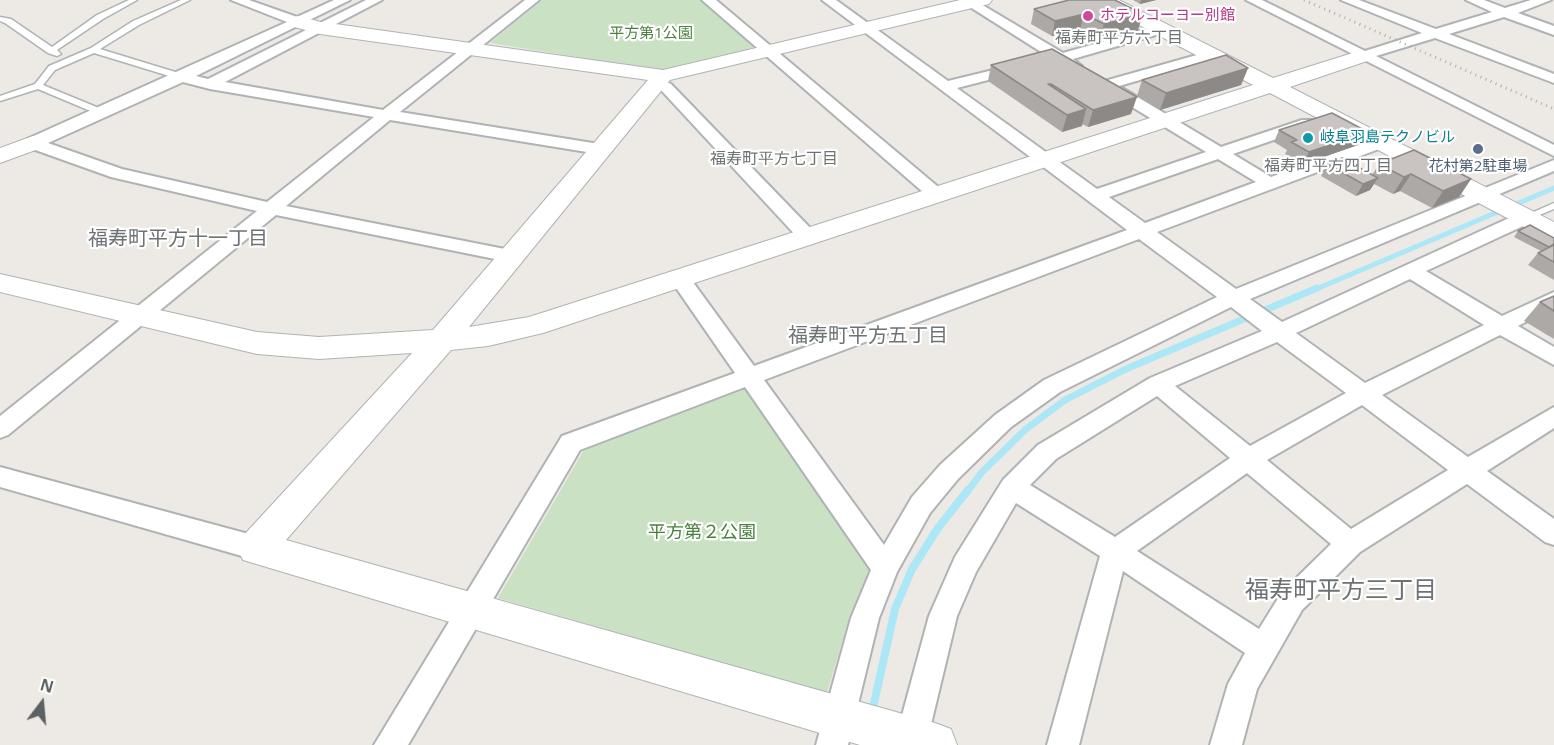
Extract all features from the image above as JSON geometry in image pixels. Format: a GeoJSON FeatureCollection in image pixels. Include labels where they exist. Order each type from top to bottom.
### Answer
{"type":"FeatureCollection","features":[{"type":"Feature","properties":{"kind":"street"},"geometry":{"type":"LineString","coordinates":[[237,0],[320,28],[661,79],[973,1],[1061,58],[1269,183]]}},
{"type":"Feature","properties":{"kind":"street"},"geometry":{"type":"LineString","coordinates":[[4,151],[33,143],[103,113],[344,0]]}},
{"type":"Feature","properties":{"kind":"street"},"geometry":{"type":"LineString","coordinates":[[210,84],[376,0]]}},
{"type":"Feature","properties":{"kind":"street"},"geometry":{"type":"LineString","coordinates":[[0,429],[468,49],[533,0]]}},
{"type":"Feature","properties":{"kind":"street"},"geometry":{"type":"LineString","coordinates":[[708,0],[937,195]]}},
{"type":"Feature","properties":{"kind":"street"},"geometry":{"type":"LineString","coordinates":[[828,0],[1554,534]]}},
{"type":"Feature","properties":{"kind":"street"},"geometry":{"type":"LineString","coordinates":[[1105,0],[1554,232]]}},
{"type":"Feature","properties":{"kind":"street"},"geometry":{"type":"LineString","coordinates":[[1252,0],[1554,151]]}},
{"type":"Feature","properties":{"kind":"street"},"geometry":{"type":"LineString","coordinates":[[1347,0],[1554,79]]}},
{"type":"Feature","properties":{"kind":"street"},"geometry":{"type":"LineString","coordinates":[[1472,0],[1554,31]]}},
{"type":"Feature","properties":{"kind":"street"},"geometry":{"type":"LineString","coordinates":[[0,283],[256,343],[319,348],[488,336],[532,326],[680,279],[1366,55],[1545,0]]}},
{"type":"Feature","properties":{"kind":"street"},"geometry":{"type":"LineString","coordinates":[[946,86],[1061,58],[1161,29]]}},
{"type":"Feature","properties":{"kind":"street"},"geometry":{"type":"LineString","coordinates":[[1097,80],[1211,55]]}},
{"type":"Feature","properties":{"kind":"street"},"geometry":{"type":"LineString","coordinates":[[182,77],[387,115],[599,149]]}},
{"type":"Feature","properties":{"kind":"street"},"geometry":{"type":"LineString","coordinates":[[256,548],[442,340],[510,255],[661,79]]}},
{"type":"Feature","properties":{"kind":"street"},"geometry":{"type":"LineString","coordinates":[[661,79],[808,237]]}},
{"type":"Feature","properties":{"kind":"street"},"geometry":{"type":"LineString","coordinates":[[1094,196],[1329,116]]}},
{"type":"Feature","properties":{"kind":"street"},"geometry":{"type":"LineString","coordinates":[[390,745],[571,443],[1381,142]]}},
{"type":"Feature","properties":{"kind":"street"},"geometry":{"type":"LineString","coordinates":[[33,143],[117,173],[273,209],[510,255]]}},
{"type":"Feature","properties":{"kind":"street"},"geometry":{"type":"LineString","coordinates":[[0,477],[472,610],[842,727],[914,741],[943,616],[965,566],[1012,487],[1047,452],[1158,384],[1274,329],[1411,271],[1507,207],[1554,165]]}},
{"type":"Feature","properties":{"kind":"street"},"geometry":{"type":"LineString","coordinates":[[842,727],[866,618],[885,568],[921,505],[949,472],[1003,421],[1052,386],[1239,303],[1507,207]]}},
{"type":"Feature","properties":{"kind":"street"},"geometry":{"type":"LineString","coordinates":[[1411,271],[1554,357]]}},
{"type":"Feature","properties":{"kind":"street"},"geometry":{"type":"LineString","coordinates":[[680,279],[752,376],[885,568]]}},
{"type":"Feature","properties":{"kind":"street"},"geometry":{"type":"LineString","coordinates":[[1063,745],[1115,550],[1250,458],[1365,393],[1554,299]]}},
{"type":"Feature","properties":{"kind":"street"},"geometry":{"type":"LineString","coordinates":[[1158,384],[1250,458],[1350,544]]}},
{"type":"Feature","properties":{"kind":"street"},"geometry":{"type":"LineString","coordinates":[[1226,745],[1243,684],[1292,601],[1350,544],[1554,416]]}},
{"type":"Feature","properties":{"kind":"street"},"geometry":{"type":"LineString","coordinates":[[1012,487],[1115,550],[1263,648]]}},
{"type":"Feature","properties":{"kind":"lane"},"geometry":{"type":"LineString","coordinates":[[51,51],[100,17],[134,0]]}},
{"type":"Feature","properties":{"kind":"lane"},"geometry":{"type":"LineString","coordinates":[[0,99],[38,86],[52,68],[94,50],[136,23],[187,0]]}},
{"type":"Feature","properties":{"kind":"lane"},"geometry":{"type":"LineString","coordinates":[[0,19],[8,21],[51,51],[69,59]]}},
{"type":"Feature","properties":{"kind":"lane"},"geometry":{"type":"LineString","coordinates":[[94,50],[182,77]]}},
{"type":"Feature","properties":{"kind":"lane"},"geometry":{"type":"LineString","coordinates":[[38,86],[103,113]]}},
{"type":"Feature","properties":{"kind":"lane"},"geometry":{"type":"LineString","coordinates":[[1507,207],[1554,206]]}},
{"type":"Feature","properties":{"kind":"green space","name":"平方第1公園"},"geometry":{"type":"Polygon","coordinates":[[[542,0],[703,0],[756,47],[660,70],[490,43],[542,0]]]}},
{"type":"Feature","properties":{"kind":"green space","name":"平方第２公園"},"geometry":{"type":"Polygon","coordinates":[[[746,388],[873,567],[850,615],[827,693],[498,598],[584,450],[746,388]]]}},
{"type":"Feature","properties":{"kind":"building"},"geometry":{"type":"Polygon","coordinates":[[[1069,0],[1115,0],[1143,14],[1104,24],[1084,14],[1055,21],[1034,9],[1069,0]]]}},
{"type":"Feature","properties":{"kind":"building"},"geometry":{"type":"Polygon","coordinates":[[[1052,49],[1137,97],[1093,110],[1048,84],[1086,109],[1067,115],[991,65],[1052,49]]]}},
{"type":"Feature","properties":{"kind":"building"},"geometry":{"type":"Polygon","coordinates":[[[1226,55],[1248,68],[1166,93],[1142,80],[1226,55]]]}},
{"type":"Feature","properties":{"kind":"building"},"geometry":{"type":"Polygon","coordinates":[[[1332,113],[1368,132],[1309,152],[1291,142],[1297,140],[1279,130],[1332,113]]]}},
{"type":"Feature","properties":{"kind":"building"},"geometry":{"type":"Polygon","coordinates":[[[1414,150],[1471,179],[1443,191],[1411,174],[1404,177],[1379,164],[1414,150]]]}},
{"type":"Feature","properties":{"kind":"building"},"geometry":{"type":"Polygon","coordinates":[[[1342,158],[1378,178],[1363,184],[1327,164],[1342,158]]]}},
{"type":"Feature","properties":{"kind":"building"},"geometry":{"type":"Polygon","coordinates":[[[1530,225],[1554,238],[1554,244],[1549,247],[1518,231],[1530,225]]]}},
{"type":"Feature","properties":{"kind":"building"},"geometry":{"type":"Polygon","coordinates":[[[1554,245],[1554,262],[1538,253],[1554,245]]]}},
{"type":"Feature","properties":{"kind":"building"},"geometry":{"type":"Polygon","coordinates":[[[1554,296],[1554,311],[1540,302],[1554,296]]]}},
{"type":"Feature","properties":{"kind":"waterway"},"geometry":{"type":"LineString","coordinates":[[1314,290],[1554,188]]}},
{"type":"Feature","properties":{"kind":"waterway"},"geometry":{"type":"LineString","coordinates":[[967,492],[982,472],[1026,429],[1065,400],[1126,369],[1317,288]]}},
{"type":"Feature","properties":{"kind":"waterway"},"geometry":{"type":"LineString","coordinates":[[872,712],[895,609],[912,569],[938,528],[968,490]]}},
{"type":"Feature","properties":{"kind":"railway"},"geometry":{"type":"LineString","coordinates":[[1304,0],[1554,109]]}},
{"type":"Feature","properties":{"kind":"place","name":"ホテルコーヨー別館"},"geometry":{"type":"Point","coordinates":[1088,16]}},
{"type":"Feature","properties":{"kind":"place","name":"岐阜羽島テクノビル"},"geometry":{"type":"Point","coordinates":[1308,138]}},
{"type":"Feature","properties":{"kind":"place","name":"花村第2駐車場"},"geometry":{"type":"Point","coordinates":[1478,149]}},
{"type":"Feature","properties":{"kind":"district","name":"福寿町平方六丁目"},"geometry":{"type":"Point","coordinates":[1119,38]}},
{"type":"Feature","properties":{"kind":"district","name":"福寿町平方七丁目"},"geometry":{"type":"Point","coordinates":[774,159]}},
{"type":"Feature","properties":{"kind":"district","name":"福寿町平方四丁目"},"geometry":{"type":"Point","coordinates":[1328,166]}},
{"type":"Feature","properties":{"kind":"district","name":"福寿町平方十一丁目"},"geometry":{"type":"Point","coordinates":[178,239]}},
{"type":"Feature","properties":{"kind":"district","name":"福寿町平方五丁目"},"geometry":{"type":"Point","coordinates":[868,336]}},
{"type":"Feature","properties":{"kind":"district","name":"福寿町平方三丁目"},"geometry":{"type":"Point","coordinates":[1341,591]}}]}
